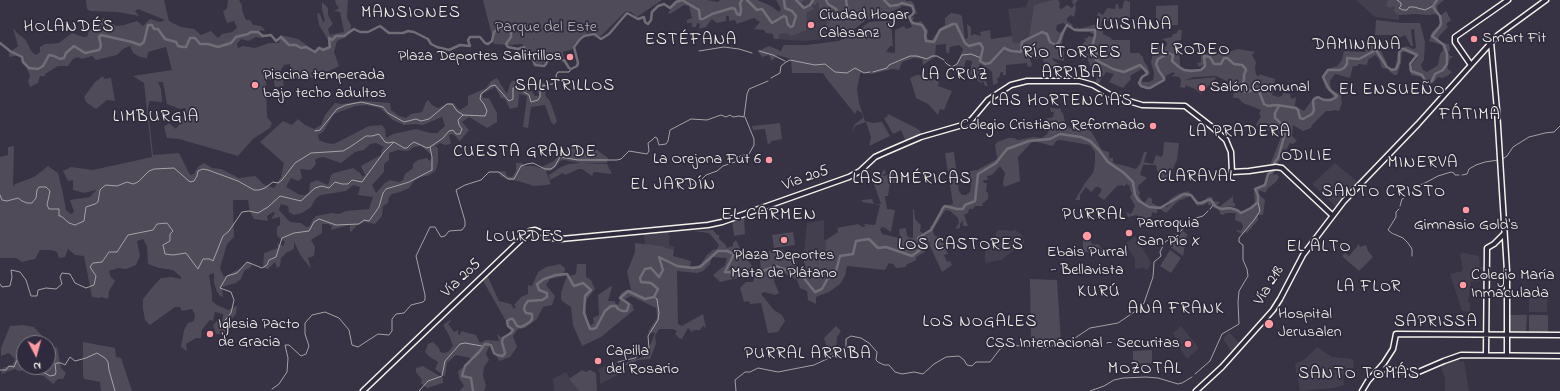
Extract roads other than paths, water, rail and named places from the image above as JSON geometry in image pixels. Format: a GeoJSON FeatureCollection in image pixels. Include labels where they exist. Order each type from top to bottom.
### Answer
{"type":"FeatureCollection","features":[{"type":"Feature","properties":{"kind":"main road"},"geometry":{"type":"LineString","coordinates":[[1471,65],[1455,42],[1455,37],[1508,0]]}},
{"type":"Feature","properties":{"kind":"main road"},"geometry":{"type":"LineString","coordinates":[[1491,42],[1502,30],[1545,0]]}},
{"type":"Feature","properties":{"kind":"main road"},"geometry":{"type":"LineString","coordinates":[[1507,355],[1507,271],[1503,238],[1505,232],[1501,160],[1491,42],[1502,30],[1545,0]]}},
{"type":"Feature","properties":{"kind":"main road"},"geometry":{"type":"LineString","coordinates":[[1492,52],[1496,38]]}},
{"type":"Feature","properties":{"kind":"main road","name":"Vía 218"},"geometry":{"type":"LineString","coordinates":[[1196,391],[1222,367],[1273,310],[1303,254],[1332,215],[1491,42]]}},
{"type":"Feature","properties":{"kind":"main road","name":"Vía 218"},"geometry":{"type":"LineString","coordinates":[[1471,65],[1491,42]]}},
{"type":"Feature","properties":{"kind":"main road"},"geometry":{"type":"LineString","coordinates":[[1487,48],[1491,49],[1492,52]]}},
{"type":"Feature","properties":{"kind":"main road","name":"Vía 205"},"geometry":{"type":"LineString","coordinates":[[363,391],[530,231],[535,230],[553,238],[561,239],[708,225],[722,222],[849,177],[860,171],[873,159],[884,152],[921,137],[966,124],[972,119],[986,101],[1006,88],[1019,82],[1038,80],[1079,81],[1093,86],[1112,96],[1142,105],[1185,106],[1226,140],[1232,155],[1232,172],[1249,172],[1274,167],[1284,169],[1332,215]]}},
{"type":"Feature","properties":{"kind":"main road"},"geometry":{"type":"LineString","coordinates":[[1486,355],[1487,248],[1503,238]]}},
{"type":"Feature","properties":{"kind":"main road"},"geometry":{"type":"LineString","coordinates":[[1362,391],[1368,381],[1384,363],[1395,345],[1396,334],[1560,335]]}},
{"type":"Feature","properties":{"kind":"main road"},"geometry":{"type":"LineString","coordinates":[[1375,374],[1385,369],[1416,372],[1456,356],[1560,356]]}},
{"type":"Feature","properties":{"kind":"main road"},"geometry":{"type":"LineString","coordinates":[[1384,363],[1383,366],[1385,369]]}},
{"type":"Feature","properties":{"kind":"waterway"},"geometry":{"type":"LineString","coordinates":[[0,43],[10,51],[22,57],[23,62],[29,68],[38,69],[43,66],[49,55],[60,59],[64,58],[66,53],[74,46],[85,53],[99,50],[101,46],[99,37],[101,35],[140,45],[144,42],[148,25],[152,25],[154,29],[158,29],[165,39],[176,42],[178,46],[183,47],[186,47],[190,38],[195,38],[200,44],[208,44],[218,47],[231,43],[236,37],[251,32],[258,32],[263,36],[271,35],[276,41],[281,37],[289,45],[296,45],[301,48],[306,47],[315,52],[319,48],[323,50],[330,47],[329,38],[332,40],[336,36],[344,36],[354,29],[360,32],[368,32],[380,26],[389,33],[403,33],[408,31],[414,32],[428,39],[431,44],[449,50],[460,45],[470,46],[468,40],[470,37],[480,37],[485,43],[488,44],[492,41],[494,32],[499,29],[503,29],[511,33],[511,37],[506,44],[508,47],[518,49],[524,47],[531,55],[535,65],[544,66],[552,56],[556,60],[564,60],[571,69],[577,66],[578,63],[574,47],[580,39],[584,36],[594,34],[601,39],[609,34],[627,13],[638,19],[644,17],[645,22],[648,24],[651,20],[652,12],[658,6],[664,4],[670,8],[676,2],[682,0],[699,10],[700,19],[732,8],[735,9],[737,14],[740,15],[740,3],[742,0]]}},
{"type":"Feature","properties":{"kind":"waterway"},"geometry":{"type":"LineString","coordinates":[[747,0],[757,10],[762,9],[772,23],[784,16],[786,17],[788,25],[791,27],[793,26],[796,16],[792,11],[785,8],[784,0]]}},
{"type":"Feature","properties":{"kind":"waterway"},"geometry":{"type":"LineString","coordinates":[[796,0],[804,8],[810,5],[813,0]]}},
{"type":"Feature","properties":{"kind":"waterway"},"geometry":{"type":"LineString","coordinates":[[826,0],[828,4],[836,9],[839,15],[842,16],[847,15],[848,13],[846,0]]}},
{"type":"Feature","properties":{"kind":"waterway"},"geometry":{"type":"LineString","coordinates":[[884,0],[890,6],[902,3],[912,6],[914,11],[909,17],[913,23],[922,25],[926,32],[926,41],[934,42],[940,30],[956,24],[965,43],[969,46],[980,43],[983,48],[980,61],[985,64],[990,63],[1004,48],[1011,51],[1021,52],[1022,42],[1042,32],[1047,34],[1050,42],[1056,45],[1067,25],[1075,30],[1095,30],[1091,50],[1100,56],[1096,60],[1113,69],[1124,72],[1140,65],[1147,72],[1147,74],[1142,77],[1139,83],[1141,86],[1147,88],[1150,88],[1164,80],[1156,64],[1158,59],[1169,53],[1173,55],[1172,61],[1179,67],[1184,70],[1191,71],[1201,70],[1205,66],[1204,56],[1210,57],[1214,64],[1221,64],[1224,58],[1227,58],[1234,64],[1242,65],[1246,70],[1241,87],[1243,91],[1259,91],[1264,104],[1268,106],[1277,105],[1296,108],[1300,118],[1303,119],[1312,114],[1314,110],[1314,99],[1318,97],[1324,100],[1331,100],[1337,96],[1329,89],[1323,77],[1328,70],[1340,70],[1344,68],[1347,64],[1347,58],[1359,59],[1376,50],[1387,67],[1392,70],[1396,69],[1399,62],[1399,53],[1401,49],[1404,49],[1417,55],[1410,64],[1411,71],[1422,75],[1426,82],[1432,81],[1435,74],[1443,70],[1447,64],[1447,54],[1444,45],[1432,36],[1441,23],[1440,16],[1433,6],[1437,0]]}},
{"type":"Feature","properties":{"kind":"waterway"},"geometry":{"type":"LineString","coordinates":[[1397,0],[1401,3],[1399,8],[1403,10],[1407,10],[1409,7],[1425,10],[1433,6]]}},
{"type":"Feature","properties":{"kind":"waterway"},"geometry":{"type":"LineString","coordinates":[[699,51],[724,47],[752,53]]}},
{"type":"Feature","properties":{"kind":"waterway"},"geometry":{"type":"LineString","coordinates":[[759,51],[773,55],[785,61]]}},
{"type":"Feature","properties":{"kind":"waterway"},"geometry":{"type":"LineString","coordinates":[[945,62],[952,67],[957,64],[962,55],[971,54],[981,58]]}},
{"type":"Feature","properties":{"kind":"waterway"},"geometry":{"type":"LineString","coordinates":[[873,72],[887,68],[889,65],[910,56],[917,56],[927,59],[932,56],[937,56],[944,60]]}},
{"type":"Feature","properties":{"kind":"waterway"},"geometry":{"type":"LineString","coordinates":[[771,78],[780,73],[781,66],[790,60],[815,65],[825,64],[835,72],[847,73],[855,68],[864,73],[870,72]]}},
{"type":"Feature","properties":{"kind":"waterway"},"geometry":{"type":"LineString","coordinates":[[315,131],[320,130],[337,109],[346,105],[361,102],[383,107],[388,113],[404,122],[416,119],[421,121],[429,119],[447,104],[452,104],[457,111],[463,115],[485,116],[487,111],[480,99],[481,94],[491,86],[495,85],[509,101],[513,99],[513,88],[516,87],[529,95],[531,102],[538,100],[542,86],[557,83],[556,75],[558,72],[569,72],[571,69]]}},
{"type":"Feature","properties":{"kind":"waterway"},"geometry":{"type":"LineString","coordinates":[[272,389],[279,384],[287,372],[288,358],[285,345],[289,345],[301,356],[306,354],[309,346],[305,334],[305,323],[312,315],[325,312],[339,318],[349,330],[352,345],[358,347],[378,334],[389,335],[392,331],[392,319],[396,314],[404,313],[411,305],[423,302],[425,300],[416,256],[430,227],[435,227],[441,237],[445,236],[449,231],[462,230],[465,226],[465,221],[456,190],[465,185],[481,180],[489,172],[499,172],[508,179],[514,179],[521,166],[527,164],[533,163],[545,169],[551,169],[555,166],[560,157],[578,160],[617,160],[621,159],[629,151],[647,154],[649,151],[648,143],[655,137],[657,138],[659,145],[666,144],[670,130],[691,119],[707,120],[721,115],[726,117],[730,115],[733,117],[744,117],[749,89],[768,81]]}},
{"type":"Feature","properties":{"kind":"waterway"},"geometry":{"type":"LineString","coordinates":[[473,391],[471,378],[462,376],[465,366],[485,344],[491,345],[494,353],[503,356],[505,353],[502,342],[503,338],[513,330],[508,326],[507,321],[513,319],[517,326],[521,327],[530,322],[532,319],[532,314],[526,313],[524,309],[525,305],[528,301],[542,300],[547,297],[547,293],[539,290],[537,284],[544,279],[556,275],[567,274],[574,286],[583,283],[591,290],[585,296],[584,313],[590,329],[596,328],[605,311],[611,306],[616,306],[622,311],[627,311],[629,304],[620,298],[628,291],[645,299],[654,297],[658,289],[651,283],[641,282],[640,278],[645,269],[651,268],[659,277],[663,270],[659,257],[677,266],[693,268],[700,267],[718,251],[727,251],[734,254],[725,272],[755,274],[776,266],[803,277],[815,292],[822,289],[828,278],[835,275],[840,256],[853,254],[856,241],[869,239],[878,248],[886,247],[912,256],[921,249],[918,238],[931,230],[945,206],[963,209],[965,205],[975,201],[978,174],[996,163],[1007,149],[1029,141],[1050,139],[1060,134],[1081,137],[1090,141],[1108,162],[1124,173],[1133,182],[1135,195],[1139,201],[1149,207],[1160,208],[1184,194],[1191,195],[1197,203],[1211,200],[1215,206],[1221,209],[1230,208],[1241,213],[1251,208],[1258,202],[1258,195],[1255,189],[1265,185],[1268,174],[1274,170],[1274,163],[1278,158],[1286,130],[1285,127],[1275,118],[1275,113],[1279,106]]}},
{"type":"Feature","properties":{"kind":"waterway"},"geometry":{"type":"LineString","coordinates":[[221,325],[231,313],[234,300],[231,292],[220,288],[227,276],[237,273],[247,262],[262,268],[267,265],[269,260],[276,257],[282,238],[294,233],[309,231],[314,222],[319,219],[336,225],[359,224],[364,220],[369,221],[379,207],[383,193],[386,189],[409,182],[432,170],[430,147],[443,138],[449,131],[453,130],[456,134],[460,134],[462,129],[458,120],[463,115]]}},
{"type":"Feature","properties":{"kind":"waterway"},"geometry":{"type":"LineString","coordinates":[[688,186],[699,182],[706,175],[717,171],[723,166],[735,162],[740,156],[749,154],[754,145],[754,139],[745,117]]}},
{"type":"Feature","properties":{"kind":"waterway"},"geometry":{"type":"LineString","coordinates":[[1501,160],[1507,156],[1513,147],[1529,137],[1554,132],[1560,126]]}},
{"type":"Feature","properties":{"kind":"waterway"},"geometry":{"type":"LineString","coordinates":[[0,195],[2,200],[7,201],[18,198],[27,203],[32,203],[36,198],[39,187],[46,187],[50,191],[47,205],[49,209],[59,209],[59,216],[75,225],[84,221],[86,207],[98,202],[100,190],[103,187],[106,185],[117,186],[127,182],[133,184],[138,182],[149,171],[154,169],[174,168],[190,182],[194,181],[198,171],[203,169],[238,181],[254,190],[259,190],[265,188],[273,182],[278,183],[295,163],[311,153],[343,151],[366,136],[379,134],[385,142],[393,142]]}},
{"type":"Feature","properties":{"kind":"waterway"},"geometry":{"type":"LineString","coordinates":[[0,284],[2,287],[10,286],[12,277],[11,270],[20,272],[26,280],[31,296],[37,296],[38,290],[46,288],[56,289],[62,284],[60,277],[62,273],[70,274],[75,283],[86,288],[94,285],[96,276],[90,267],[93,263],[102,262],[109,252],[117,252],[128,235],[153,230],[157,224],[167,223],[173,231],[170,234],[170,241],[163,245],[165,254],[173,255],[186,253],[198,269],[203,259],[210,259],[213,261],[223,236],[229,231],[242,212],[249,211],[258,213],[268,207],[280,196],[301,201],[315,188],[322,186],[329,188],[335,182],[342,184],[348,184],[352,180],[362,182],[384,152],[394,142],[404,148],[407,148],[414,142],[427,148],[430,147]]}},
{"type":"Feature","properties":{"kind":"waterway"},"geometry":{"type":"LineString","coordinates":[[1462,175],[1467,174],[1469,169],[1476,165],[1498,160]]}},
{"type":"Feature","properties":{"kind":"waterway"},"geometry":{"type":"LineString","coordinates":[[1400,206],[1402,199],[1410,194],[1417,185],[1423,184],[1438,176],[1451,172],[1455,175],[1459,175]]}},
{"type":"Feature","properties":{"kind":"waterway"},"geometry":{"type":"LineString","coordinates":[[1195,374],[1210,361],[1222,334],[1239,324],[1239,291],[1248,276],[1243,260],[1243,245],[1239,242],[1239,238],[1260,211],[1258,202]]}},
{"type":"Feature","properties":{"kind":"waterway"},"geometry":{"type":"LineString","coordinates":[[1210,209],[1214,204]]}},
{"type":"Feature","properties":{"kind":"waterway"},"geometry":{"type":"LineString","coordinates":[[1393,234],[1388,230],[1396,217],[1396,212],[1399,209]]}},
{"type":"Feature","properties":{"kind":"waterway"},"geometry":{"type":"LineString","coordinates":[[736,391],[735,380],[745,372],[750,372],[758,368],[778,372],[814,365],[842,352],[846,347],[846,339],[851,336],[861,338],[869,343],[877,352],[876,360],[884,365],[889,365],[895,372],[902,374],[914,372],[923,374],[934,364],[946,357],[959,356],[967,365],[972,366],[976,362],[990,362],[1000,349],[1008,345],[1046,348],[1075,338],[1090,328],[1118,323],[1140,308],[1144,303],[1153,277],[1154,262],[1161,256],[1160,252],[1165,242],[1181,231],[1189,220],[1203,216],[1208,211]]}},
{"type":"Feature","properties":{"kind":"waterway"},"geometry":{"type":"LineString","coordinates":[[1394,234],[1403,238],[1408,243],[1412,249],[1412,256]]}},
{"type":"Feature","properties":{"kind":"waterway"},"geometry":{"type":"LineString","coordinates":[[618,362],[635,358],[649,348],[648,336],[658,320],[659,313],[657,299],[654,297]]}},
{"type":"Feature","properties":{"kind":"waterway"},"geometry":{"type":"LineString","coordinates":[[419,391],[428,381],[442,376],[445,361],[460,344],[465,343],[482,346]]}},
{"type":"Feature","properties":{"kind":"waterway"},"geometry":{"type":"LineString","coordinates":[[56,364],[61,363],[65,365],[70,357],[75,361],[97,353],[108,362],[115,391]]}},
{"type":"Feature","properties":{"kind":"waterway"},"geometry":{"type":"LineString","coordinates":[[0,370],[6,370],[9,366],[14,367],[16,362]]}},
{"type":"Feature","properties":{"kind":"waterway"},"geometry":{"type":"LineString","coordinates":[[48,375],[55,375]]}},
{"type":"Feature","properties":{"kind":"waterway"},"geometry":{"type":"LineString","coordinates":[[1090,391],[1104,386],[1114,380],[1123,378],[1158,378],[1178,384],[1192,377]]}},
{"type":"Feature","properties":{"kind":"place","name":"Ciudad Hogar Calasanz"},"geometry":{"type":"Point","coordinates":[811,25]}},
{"type":"Feature","properties":{"kind":"place","name":"Smart Fit"},"geometry":{"type":"Point","coordinates":[1474,39]}},
{"type":"Feature","properties":{"kind":"place","name":"Plaza Deportes Salitrillos"},"geometry":{"type":"Point","coordinates":[570,57]}},
{"type":"Feature","properties":{"kind":"place","name":"Piscina temperada bajo techo adultos"},"geometry":{"type":"Point","coordinates":[255,85]}},
{"type":"Feature","properties":{"kind":"place","name":"Salón Comunal"},"geometry":{"type":"Point","coordinates":[1202,88]}},
{"type":"Feature","properties":{"kind":"place","name":"Colegio Cristiano Reformado"},"geometry":{"type":"Point","coordinates":[1153,126]}},
{"type":"Feature","properties":{"kind":"place","name":"La Orejona Fut 6"},"geometry":{"type":"Point","coordinates":[769,160]}},
{"type":"Feature","properties":{"kind":"place","name":"Gimnasio Gold's"},"geometry":{"type":"Point","coordinates":[1466,210]}},
{"type":"Feature","properties":{"kind":"place","name":"Parroquia San Pío X"},"geometry":{"type":"Point","coordinates":[1129,233]}},
{"type":"Feature","properties":{"kind":"place","name":"Ebais Purral - Bellavista"},"geometry":{"type":"Point","coordinates":[1087,236]}},
{"type":"Feature","properties":{"kind":"place","name":"Plaza Deportes Mata de Plátano"},"geometry":{"type":"Point","coordinates":[784,240]}},
{"type":"Feature","properties":{"kind":"place","name":"Colegio María Inmaculada"},"geometry":{"type":"Point","coordinates":[1463,285]}},
{"type":"Feature","properties":{"kind":"place","name":"Hospital Jerusalen"},"geometry":{"type":"Point","coordinates":[1269,324]}},
{"type":"Feature","properties":{"kind":"place","name":"Iglesia Pacto de Gracia"},"geometry":{"type":"Point","coordinates":[210,334]}},
{"type":"Feature","properties":{"kind":"place","name":"CSS Internacional - Securitas"},"geometry":{"type":"Point","coordinates":[1188,344]}},
{"type":"Feature","properties":{"kind":"place","name":"Capilla del Rosario"},"geometry":{"type":"Point","coordinates":[598,361]}},
{"type":"Feature","properties":{"kind":"district","name":"MANSIONES"},"geometry":{"type":"Point","coordinates":[411,14]}},
{"type":"Feature","properties":{"kind":"district","name":"LUISIANA"},"geometry":{"type":"Point","coordinates":[1134,26]}},
{"type":"Feature","properties":{"kind":"district","name":"HOLANDÉS"},"geometry":{"type":"Point","coordinates":[69,28]}},
{"type":"Feature","properties":{"kind":"district","name":"ESTÉFANA"},"geometry":{"type":"Point","coordinates":[691,41]}},
{"type":"Feature","properties":{"kind":"district","name":"DAMINANA"},"geometry":{"type":"Point","coordinates":[1357,46]}},
{"type":"Feature","properties":{"kind":"district","name":"EL RODEO"},"geometry":{"type":"Point","coordinates":[1190,51]}},
{"type":"Feature","properties":{"kind":"district","name":"RÍO TORRES ARRIBA"},"geometry":{"type":"Point","coordinates":[1072,64]}},
{"type":"Feature","properties":{"kind":"district","name":"LA CRUZ"},"geometry":{"type":"Point","coordinates":[955,76]}},
{"type":"Feature","properties":{"kind":"district","name":"SALITRILLOS"},"geometry":{"type":"Point","coordinates":[565,87]}},
{"type":"Feature","properties":{"kind":"district","name":"EL ENSUEÑO"},"geometry":{"type":"Point","coordinates":[1392,91]}},
{"type":"Feature","properties":{"kind":"district","name":"LAS HORTENCIAS"},"geometry":{"type":"Point","coordinates":[1062,102]}},
{"type":"Feature","properties":{"kind":"district","name":"FÁTIMA"},"geometry":{"type":"Point","coordinates":[1470,116]}},
{"type":"Feature","properties":{"kind":"district","name":"LIMBURGIA"},"geometry":{"type":"Point","coordinates":[156,118]}},
{"type":"Feature","properties":{"kind":"district","name":"LA PRADERA"},"geometry":{"type":"Point","coordinates":[1240,133]}},
{"type":"Feature","properties":{"kind":"district","name":"CUESTA GRANDE"},"geometry":{"type":"Point","coordinates":[525,153]}},
{"type":"Feature","properties":{"kind":"district","name":"ODILIE"},"geometry":{"type":"Point","coordinates":[1307,157]}},
{"type":"Feature","properties":{"kind":"district","name":"MINERVA"},"geometry":{"type":"Point","coordinates":[1423,164]}},
{"type":"Feature","properties":{"kind":"district","name":"CLARAVAL"},"geometry":{"type":"Point","coordinates":[1197,178]}},
{"type":"Feature","properties":{"kind":"district","name":"LAS AMÉRICAS"},"geometry":{"type":"Point","coordinates":[912,180]}},
{"type":"Feature","properties":{"kind":"district","name":"EL JARDÍN"},"geometry":{"type":"Point","coordinates":[673,186]}},
{"type":"Feature","properties":{"kind":"district","name":"SANTO CRISTO"},"geometry":{"type":"Point","coordinates":[1384,193]}},
{"type":"Feature","properties":{"kind":"district","name":"EL CARMEN"},"geometry":{"type":"Point","coordinates":[769,216]}},
{"type":"Feature","properties":{"kind":"district","name":"PURRAL"},"geometry":{"type":"Point","coordinates":[1094,216]}},
{"type":"Feature","properties":{"kind":"district","name":"LOURDES"},"geometry":{"type":"Point","coordinates":[525,238]}},
{"type":"Feature","properties":{"kind":"district","name":"LOS CASTORES"},"geometry":{"type":"Point","coordinates":[961,246]}},
{"type":"Feature","properties":{"kind":"district","name":"EL ALTO"},"geometry":{"type":"Point","coordinates":[1319,248]}},
{"type":"Feature","properties":{"kind":"district","name":"LA FLOR"},"geometry":{"type":"Point","coordinates":[1369,288]}},
{"type":"Feature","properties":{"kind":"district","name":"KURÚ"},"geometry":{"type":"Point","coordinates":[1099,293]}},
{"type":"Feature","properties":{"kind":"district","name":"ANA FRANK"},"geometry":{"type":"Point","coordinates":[1176,310]}},
{"type":"Feature","properties":{"kind":"district","name":"LOS NOGALES"},"geometry":{"type":"Point","coordinates":[980,323]}},
{"type":"Feature","properties":{"kind":"district","name":"SAPRISSA"},"geometry":{"type":"Point","coordinates":[1436,323]}},
{"type":"Feature","properties":{"kind":"district","name":"PURRAL ARRIBA"},"geometry":{"type":"Point","coordinates":[808,355]}},
{"type":"Feature","properties":{"kind":"district","name":"MOZOTAL"},"geometry":{"type":"Point","coordinates":[1145,370]}},
{"type":"Feature","properties":{"kind":"district","name":"SANTO TOMÁS"},"geometry":{"type":"Point","coordinates":[1359,375]}},
{"type":"Feature","properties":{"kind":"park label","name":"Parque del Este"},"geometry":{"type":"Point","coordinates":[546,28]}}]}
